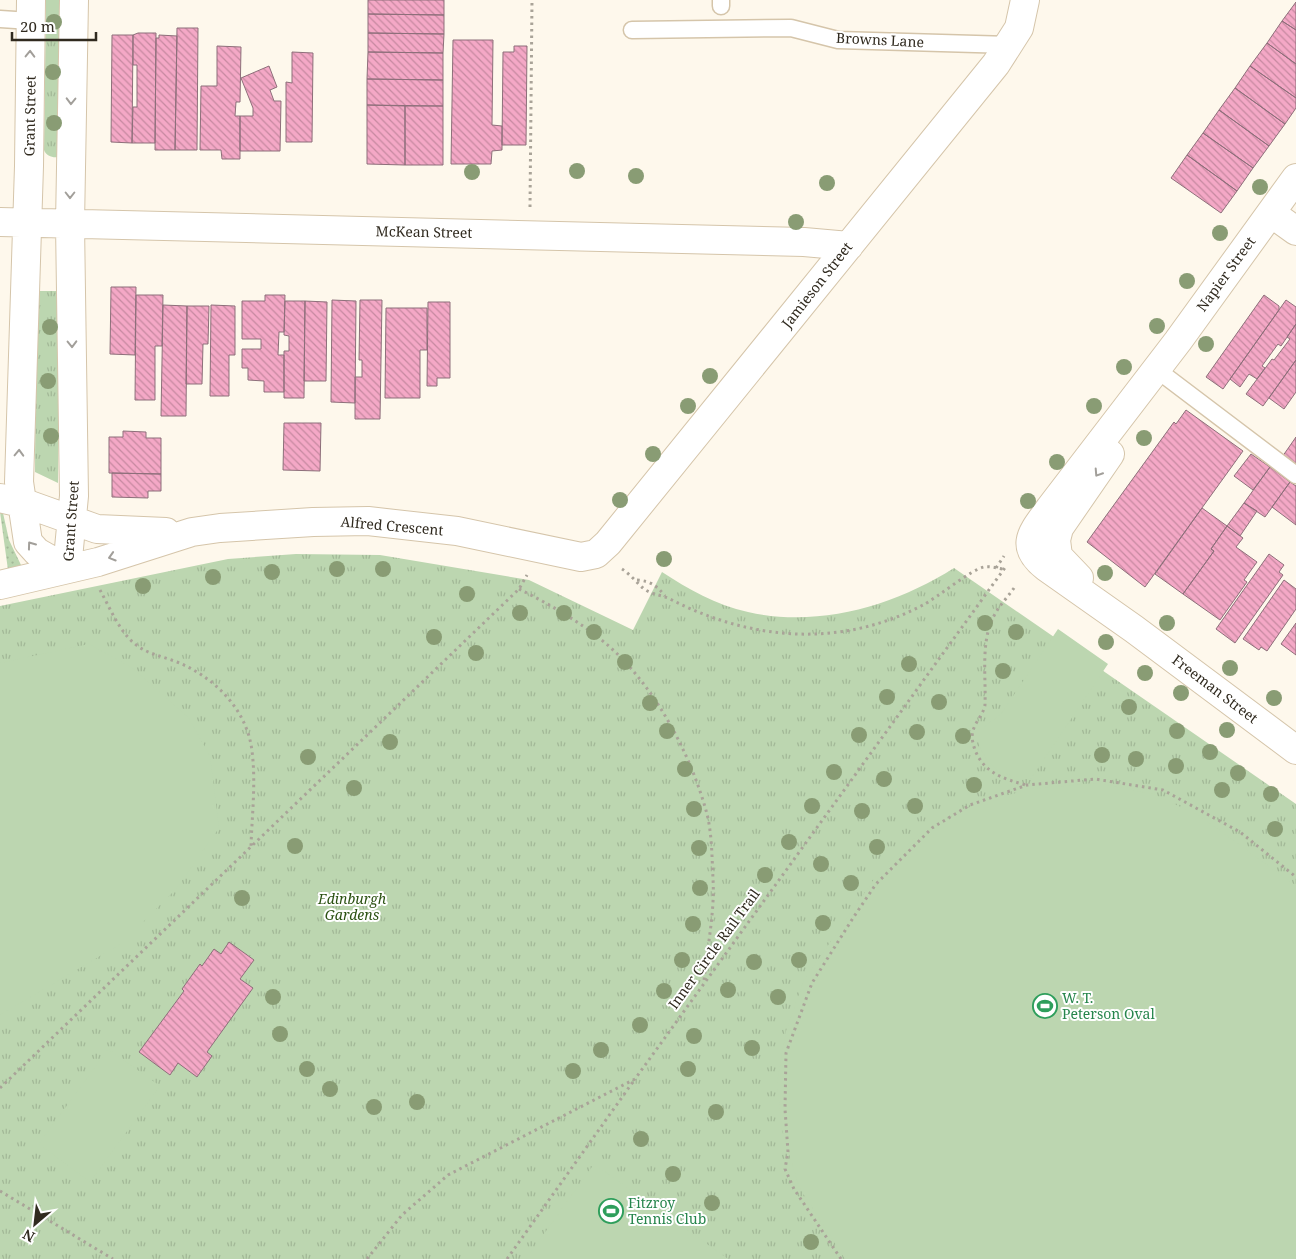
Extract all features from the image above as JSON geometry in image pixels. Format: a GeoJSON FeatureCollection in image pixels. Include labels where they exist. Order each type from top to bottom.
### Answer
{"type":"FeatureCollection","features":[{"type":"Feature","properties":{"kind":"street","name":"Grant Street"},"geometry":{"type":"LineString","coordinates":[[31,11],[27,223],[18,472],[10,500],[28,542],[41,555],[68,569],[74,496],[70,224],[74,0]]}},
{"type":"Feature","properties":{"kind":"street","name":"Jamieson Street"},"geometry":{"type":"LineString","coordinates":[[590,557],[600,552],[608,543],[1010,45],[1021,21],[1025,0]]}},
{"type":"Feature","properties":{"kind":"street","name":"Napier Street"},"geometry":{"type":"LineString","coordinates":[[1042,546],[1032,536],[1050,508],[1156,369],[1296,178]]}},
{"type":"Feature","properties":{"kind":"street"},"geometry":{"type":"LineString","coordinates":[[1271,213],[1296,231]]}},
{"type":"Feature","properties":{"kind":"street","name":"McKean Street"},"geometry":{"type":"LineString","coordinates":[[0,222],[804,242],[849,246]]}},
{"type":"Feature","properties":{"kind":"street","name":"Alfred Crescent"},"geometry":{"type":"LineString","coordinates":[[10,500],[106,530],[192,532],[220,528],[313,522],[368,521],[457,531],[581,557],[590,557]]}},
{"type":"Feature","properties":{"kind":"street","name":"Alfred Crescent"},"geometry":{"type":"LineString","coordinates":[[0,585],[98,562],[192,532]]}},
{"type":"Feature","properties":{"kind":"street","name":"Freeman Street"},"geometry":{"type":"LineString","coordinates":[[1042,546],[1037,560],[1050,571],[1134,629],[1296,750]]}},
{"type":"Feature","properties":{"kind":"lane"},"geometry":{"type":"LineString","coordinates":[[0,19],[31,11]]}},
{"type":"Feature","properties":{"kind":"lane","name":"Browns Lane"},"geometry":{"type":"LineString","coordinates":[[632,30],[791,28],[838,40],[1010,45]]}},
{"type":"Feature","properties":{"kind":"lane"},"geometry":{"type":"LineString","coordinates":[[1156,369],[1296,475]]}},
{"type":"Feature","properties":{"kind":"path"},"geometry":{"type":"LineString","coordinates":[[530,235],[532,0]]}},
{"type":"Feature","properties":{"kind":"path"},"geometry":{"type":"LineString","coordinates":[[0,1088],[518,589],[542,548]]}},
{"type":"Feature","properties":{"kind":"path"},"geometry":{"type":"LineString","coordinates":[[98,562],[97,585],[128,638],[144,650],[181,664],[207,678],[222,690],[240,714],[252,749],[251,846]]}},
{"type":"Feature","properties":{"kind":"path","name":"Inner Circle Rail Trail"},"geometry":{"type":"LineString","coordinates":[[367,1259],[402,1215],[448,1175],[635,1078],[1003,569],[993,567],[979,569],[910,612],[863,628],[832,633],[793,634],[748,630],[709,618],[666,597]]}},
{"type":"Feature","properties":{"kind":"path"},"geometry":{"type":"LineString","coordinates":[[637,580],[647,581],[656,586],[666,597],[652,593],[642,587],[637,580]]}},
{"type":"Feature","properties":{"kind":"path"},"geometry":{"type":"LineString","coordinates":[[1014,588],[995,614],[989,630],[984,683],[986,706],[972,733],[976,752],[983,764],[992,772],[1006,779],[1027,785]]}},
{"type":"Feature","properties":{"kind":"path"},"geometry":{"type":"LineString","coordinates":[[518,589],[562,614],[612,649],[632,670],[662,712],[683,751],[707,816],[712,862],[713,880],[704,982]]}},
{"type":"Feature","properties":{"kind":"path"},"geometry":{"type":"LineString","coordinates":[[841,1259],[794,1189],[785,1169],[788,1152],[785,1109],[786,1052],[812,982],[876,884],[932,828],[970,805],[1027,785],[1095,779],[1163,790],[1240,832],[1296,878]]}},
{"type":"Feature","properties":{"kind":"path"},"geometry":{"type":"LineString","coordinates":[[507,1259],[635,1078]]}},
{"type":"Feature","properties":{"kind":"path"},"geometry":{"type":"LineString","coordinates":[[0,1190],[113,1259]]}},
{"type":"Feature","properties":{"kind":"green space"},"geometry":{"type":"Polygon","coordinates":[[[46,0],[62,0],[58,157],[48,155],[44,150],[46,0]]]}},
{"type":"Feature","properties":{"kind":"green space"},"geometry":{"type":"Polygon","coordinates":[[[36,291],[60,291],[58,483],[35,472],[36,291]]]}},
{"type":"Feature","properties":{"kind":"green space"},"geometry":{"type":"Polygon","coordinates":[[[0,512],[3,513],[9,540],[21,565],[8,570],[0,512]]]}},
{"type":"Feature","properties":{"kind":"green space","name":"Edinburgh Gardens"},"geometry":{"type":"Polygon","coordinates":[[[296,554],[380,555],[529,580],[633,630],[662,572],[703,596],[736,609],[775,616],[802,617],[829,615],[881,603],[906,593],[954,568],[1296,804],[1296,1259],[0,1259],[0,606],[228,559],[296,554]]]}},
{"type":"Feature","properties":{"kind":"green space"},"geometry":{"type":"Polygon","coordinates":[[[1058,629],[1108,664],[1030,780],[999,772],[987,760],[979,746],[980,735],[984,727],[1001,714],[1058,629]]]}},
{"type":"Feature","properties":{"kind":"green space"},"geometry":{"type":"Polygon","coordinates":[[[89,644],[131,667],[188,717],[210,756],[219,828],[176,889],[122,943],[0,1015],[0,663],[89,644]]]}},
{"type":"Feature","properties":{"kind":"green space","name":"W. T. Peterson Oval"},"geometry":{"type":"Polygon","coordinates":[[[1096,783],[1153,794],[1200,816],[1296,886],[1296,1259],[845,1259],[799,1187],[782,1130],[777,1083],[786,1031],[804,980],[881,869],[922,831],[980,802],[1032,789],[1096,783]]]}},
{"type":"Feature","properties":{"kind":"green space"},"geometry":{"type":"Polygon","coordinates":[[[108,1049],[160,1086],[90,1182],[39,1144],[108,1049]]]}},
{"type":"Feature","properties":{"kind":"green space","name":"Fitzroy Tennis Club"},"geometry":{"type":"Polygon","coordinates":[[[594,1164],[728,1259],[526,1259],[594,1164]]]}},
{"type":"Feature","properties":{"kind":"building"},"geometry":{"type":"Polygon","coordinates":[[[368,0],[444,0],[444,15],[368,14],[368,0]]]}},
{"type":"Feature","properties":{"kind":"building"},"geometry":{"type":"Polygon","coordinates":[[[1296,2],[1296,30],[1282,21],[1296,2]]]}},
{"type":"Feature","properties":{"kind":"building"},"geometry":{"type":"Polygon","coordinates":[[[368,14],[444,15],[444,34],[368,33],[368,14]]]}},
{"type":"Feature","properties":{"kind":"building"},"geometry":{"type":"Polygon","coordinates":[[[1282,21],[1296,30],[1296,64],[1267,43],[1282,21]]]}},
{"type":"Feature","properties":{"kind":"building"},"geometry":{"type":"Polygon","coordinates":[[[177,28],[198,28],[197,150],[175,150],[177,28]]]}},
{"type":"Feature","properties":{"kind":"building"},"geometry":{"type":"Polygon","coordinates":[[[138,33],[156,33],[155,143],[132,143],[133,107],[137,107],[137,65],[133,65],[133,35],[138,33]]]}},
{"type":"Feature","properties":{"kind":"building"},"geometry":{"type":"Polygon","coordinates":[[[368,33],[444,34],[443,53],[368,52],[368,33]]]}},
{"type":"Feature","properties":{"kind":"building"},"geometry":{"type":"Polygon","coordinates":[[[112,35],[133,35],[132,143],[111,142],[112,35]]]}},
{"type":"Feature","properties":{"kind":"building"},"geometry":{"type":"Polygon","coordinates":[[[159,35],[177,36],[175,150],[155,150],[156,38],[159,38],[159,35]]]}},
{"type":"Feature","properties":{"kind":"building"},"geometry":{"type":"Polygon","coordinates":[[[453,40],[493,40],[492,125],[502,126],[502,150],[492,151],[491,164],[451,164],[453,40]]]}},
{"type":"Feature","properties":{"kind":"building"},"geometry":{"type":"Polygon","coordinates":[[[1267,43],[1296,64],[1296,98],[1250,66],[1267,43]]]}},
{"type":"Feature","properties":{"kind":"building"},"geometry":{"type":"Polygon","coordinates":[[[217,46],[241,47],[240,102],[236,102],[235,116],[240,116],[240,159],[222,159],[221,150],[200,150],[201,86],[217,86],[217,46]]]}},
{"type":"Feature","properties":{"kind":"building"},"geometry":{"type":"Polygon","coordinates":[[[514,46],[527,46],[526,145],[502,145],[503,52],[514,52],[514,46]]]}},
{"type":"Feature","properties":{"kind":"building"},"geometry":{"type":"Polygon","coordinates":[[[292,52],[313,53],[312,142],[286,142],[286,82],[292,83],[292,52]]]}},
{"type":"Feature","properties":{"kind":"building"},"geometry":{"type":"Polygon","coordinates":[[[368,52],[443,53],[443,80],[367,79],[368,52]]]}},
{"type":"Feature","properties":{"kind":"building"},"geometry":{"type":"Polygon","coordinates":[[[269,66],[277,87],[270,90],[274,101],[281,101],[280,151],[240,151],[240,116],[253,116],[253,108],[241,78],[269,66]]]}},
{"type":"Feature","properties":{"kind":"building"},"geometry":{"type":"Polygon","coordinates":[[[1250,66],[1296,98],[1296,108],[1285,124],[1235,88],[1250,66]]]}},
{"type":"Feature","properties":{"kind":"building"},"geometry":{"type":"Polygon","coordinates":[[[367,79],[443,80],[443,106],[367,105],[367,79]]]}},
{"type":"Feature","properties":{"kind":"building"},"geometry":{"type":"Polygon","coordinates":[[[1235,88],[1285,124],[1269,146],[1219,110],[1235,88]]]}},
{"type":"Feature","properties":{"kind":"building"},"geometry":{"type":"Polygon","coordinates":[[[367,105],[405,106],[405,165],[367,164],[367,105]]]}},
{"type":"Feature","properties":{"kind":"building"},"geometry":{"type":"Polygon","coordinates":[[[405,106],[443,106],[443,165],[405,165],[405,106]]]}},
{"type":"Feature","properties":{"kind":"building"},"geometry":{"type":"Polygon","coordinates":[[[1219,110],[1269,146],[1253,168],[1203,133],[1219,110]]]}},
{"type":"Feature","properties":{"kind":"building"},"geometry":{"type":"Polygon","coordinates":[[[1203,133],[1253,168],[1237,191],[1187,155],[1203,133]]]}},
{"type":"Feature","properties":{"kind":"building"},"geometry":{"type":"Polygon","coordinates":[[[1187,155],[1237,191],[1221,213],[1171,178],[1187,155]]]}},
{"type":"Feature","properties":{"kind":"building"},"geometry":{"type":"Polygon","coordinates":[[[111,287],[136,287],[135,355],[110,354],[111,287]]]}},
{"type":"Feature","properties":{"kind":"building"},"geometry":{"type":"Polygon","coordinates":[[[136,295],[163,295],[162,346],[155,346],[155,400],[135,400],[136,295]]]}},
{"type":"Feature","properties":{"kind":"building"},"geometry":{"type":"Polygon","coordinates":[[[265,295],[285,295],[284,332],[279,332],[278,355],[284,355],[284,392],[264,392],[264,381],[248,380],[248,368],[242,368],[242,349],[261,349],[261,339],[242,339],[242,301],[265,301],[265,295]]]}},
{"type":"Feature","properties":{"kind":"building"},"geometry":{"type":"Polygon","coordinates":[[[1264,295],[1279,306],[1279,310],[1223,389],[1206,377],[1264,295]]]}},
{"type":"Feature","properties":{"kind":"building"},"geometry":{"type":"Polygon","coordinates":[[[332,300],[356,301],[355,403],[331,402],[332,300]]]}},
{"type":"Feature","properties":{"kind":"building"},"geometry":{"type":"Polygon","coordinates":[[[360,300],[382,300],[380,419],[355,419],[355,377],[362,377],[362,360],[359,360],[360,300]]]}},
{"type":"Feature","properties":{"kind":"building"},"geometry":{"type":"Polygon","coordinates":[[[1286,300],[1296,307],[1296,324],[1281,346],[1278,344],[1262,366],[1265,368],[1257,379],[1249,374],[1240,387],[1230,379],[1286,300]]]}},
{"type":"Feature","properties":{"kind":"building"},"geometry":{"type":"Polygon","coordinates":[[[285,301],[305,301],[304,398],[284,398],[284,351],[289,351],[289,336],[284,335],[285,301]]]}},
{"type":"Feature","properties":{"kind":"building"},"geometry":{"type":"Polygon","coordinates":[[[305,301],[327,302],[326,381],[304,381],[305,301]]]}},
{"type":"Feature","properties":{"kind":"building"},"geometry":{"type":"Polygon","coordinates":[[[428,302],[450,302],[450,378],[437,378],[437,386],[427,386],[428,302]]]}},
{"type":"Feature","properties":{"kind":"building"},"geometry":{"type":"Polygon","coordinates":[[[163,305],[187,306],[186,416],[161,416],[163,305]]]}},
{"type":"Feature","properties":{"kind":"building"},"geometry":{"type":"Polygon","coordinates":[[[211,305],[235,306],[235,355],[229,355],[229,396],[210,396],[211,305]]]}},
{"type":"Feature","properties":{"kind":"building"},"geometry":{"type":"Polygon","coordinates":[[[187,306],[209,306],[208,344],[203,344],[202,384],[186,384],[187,306]]]}},
{"type":"Feature","properties":{"kind":"building"},"geometry":{"type":"Polygon","coordinates":[[[386,308],[427,308],[427,350],[420,350],[420,398],[385,398],[386,308]]]}},
{"type":"Feature","properties":{"kind":"building"},"geometry":{"type":"Polygon","coordinates":[[[1296,324],[1296,360],[1263,406],[1246,394],[1272,359],[1274,360],[1290,339],[1287,337],[1296,324]]]}},
{"type":"Feature","properties":{"kind":"building"},"geometry":{"type":"Polygon","coordinates":[[[1296,360],[1296,392],[1284,409],[1269,398],[1296,360]]]}},
{"type":"Feature","properties":{"kind":"building"},"geometry":{"type":"Polygon","coordinates":[[[1186,410],[1243,451],[1145,587],[1087,542],[1174,422],[1176,424],[1186,410]]]}},
{"type":"Feature","properties":{"kind":"building"},"geometry":{"type":"Polygon","coordinates":[[[284,423],[321,423],[320,471],[283,470],[284,423]]]}},
{"type":"Feature","properties":{"kind":"building"},"geometry":{"type":"Polygon","coordinates":[[[123,431],[146,432],[146,438],[161,438],[161,474],[109,473],[109,437],[123,437],[123,431]]]}},
{"type":"Feature","properties":{"kind":"building"},"geometry":{"type":"Polygon","coordinates":[[[1296,437],[1296,471],[1280,460],[1296,437]]]}},
{"type":"Feature","properties":{"kind":"building"},"geometry":{"type":"Polygon","coordinates":[[[1251,454],[1270,467],[1253,490],[1234,476],[1251,454]]]}},
{"type":"Feature","properties":{"kind":"building"},"geometry":{"type":"Polygon","coordinates":[[[1270,467],[1290,482],[1265,517],[1244,503],[1270,467]]]}},
{"type":"Feature","properties":{"kind":"building"},"geometry":{"type":"Polygon","coordinates":[[[112,473],[161,474],[161,491],[148,491],[148,498],[112,497],[112,473]]]}},
{"type":"Feature","properties":{"kind":"building"},"geometry":{"type":"Polygon","coordinates":[[[1290,482],[1296,486],[1296,525],[1272,507],[1290,482]]]}},
{"type":"Feature","properties":{"kind":"building"},"geometry":{"type":"Polygon","coordinates":[[[1244,503],[1257,511],[1240,536],[1227,526],[1244,503]]]}},
{"type":"Feature","properties":{"kind":"building"},"geometry":{"type":"Polygon","coordinates":[[[1202,508],[1227,526],[1211,549],[1214,551],[1183,594],[1155,574],[1202,508]]]}},
{"type":"Feature","properties":{"kind":"building"},"geometry":{"type":"Polygon","coordinates":[[[1227,526],[1243,538],[1236,547],[1257,562],[1244,580],[1247,582],[1220,620],[1183,594],[1214,551],[1211,549],[1227,526]]]}},
{"type":"Feature","properties":{"kind":"building"},"geometry":{"type":"Polygon","coordinates":[[[1269,554],[1284,565],[1279,572],[1283,575],[1235,643],[1216,629],[1269,554]]]}},
{"type":"Feature","properties":{"kind":"building"},"geometry":{"type":"Polygon","coordinates":[[[1284,580],[1296,589],[1296,609],[1267,651],[1261,647],[1259,650],[1243,639],[1284,580]]]}},
{"type":"Feature","properties":{"kind":"building"},"geometry":{"type":"Polygon","coordinates":[[[1296,623],[1296,655],[1281,644],[1296,623]]]}},
{"type":"Feature","properties":{"kind":"building"},"geometry":{"type":"Polygon","coordinates":[[[229,942],[254,960],[240,979],[253,988],[207,1052],[212,1056],[197,1077],[178,1063],[170,1075],[139,1052],[184,991],[182,989],[200,964],[202,966],[214,949],[221,954],[229,942]]]}},
{"type":"Feature","properties":{"kind":"place","name":"W. T. Peterson Oval"},"geometry":{"type":"Point","coordinates":[1045,1006]}},
{"type":"Feature","properties":{"kind":"place","name":"Fitzroy Tennis Club"},"geometry":{"type":"Point","coordinates":[611,1211]}}]}
